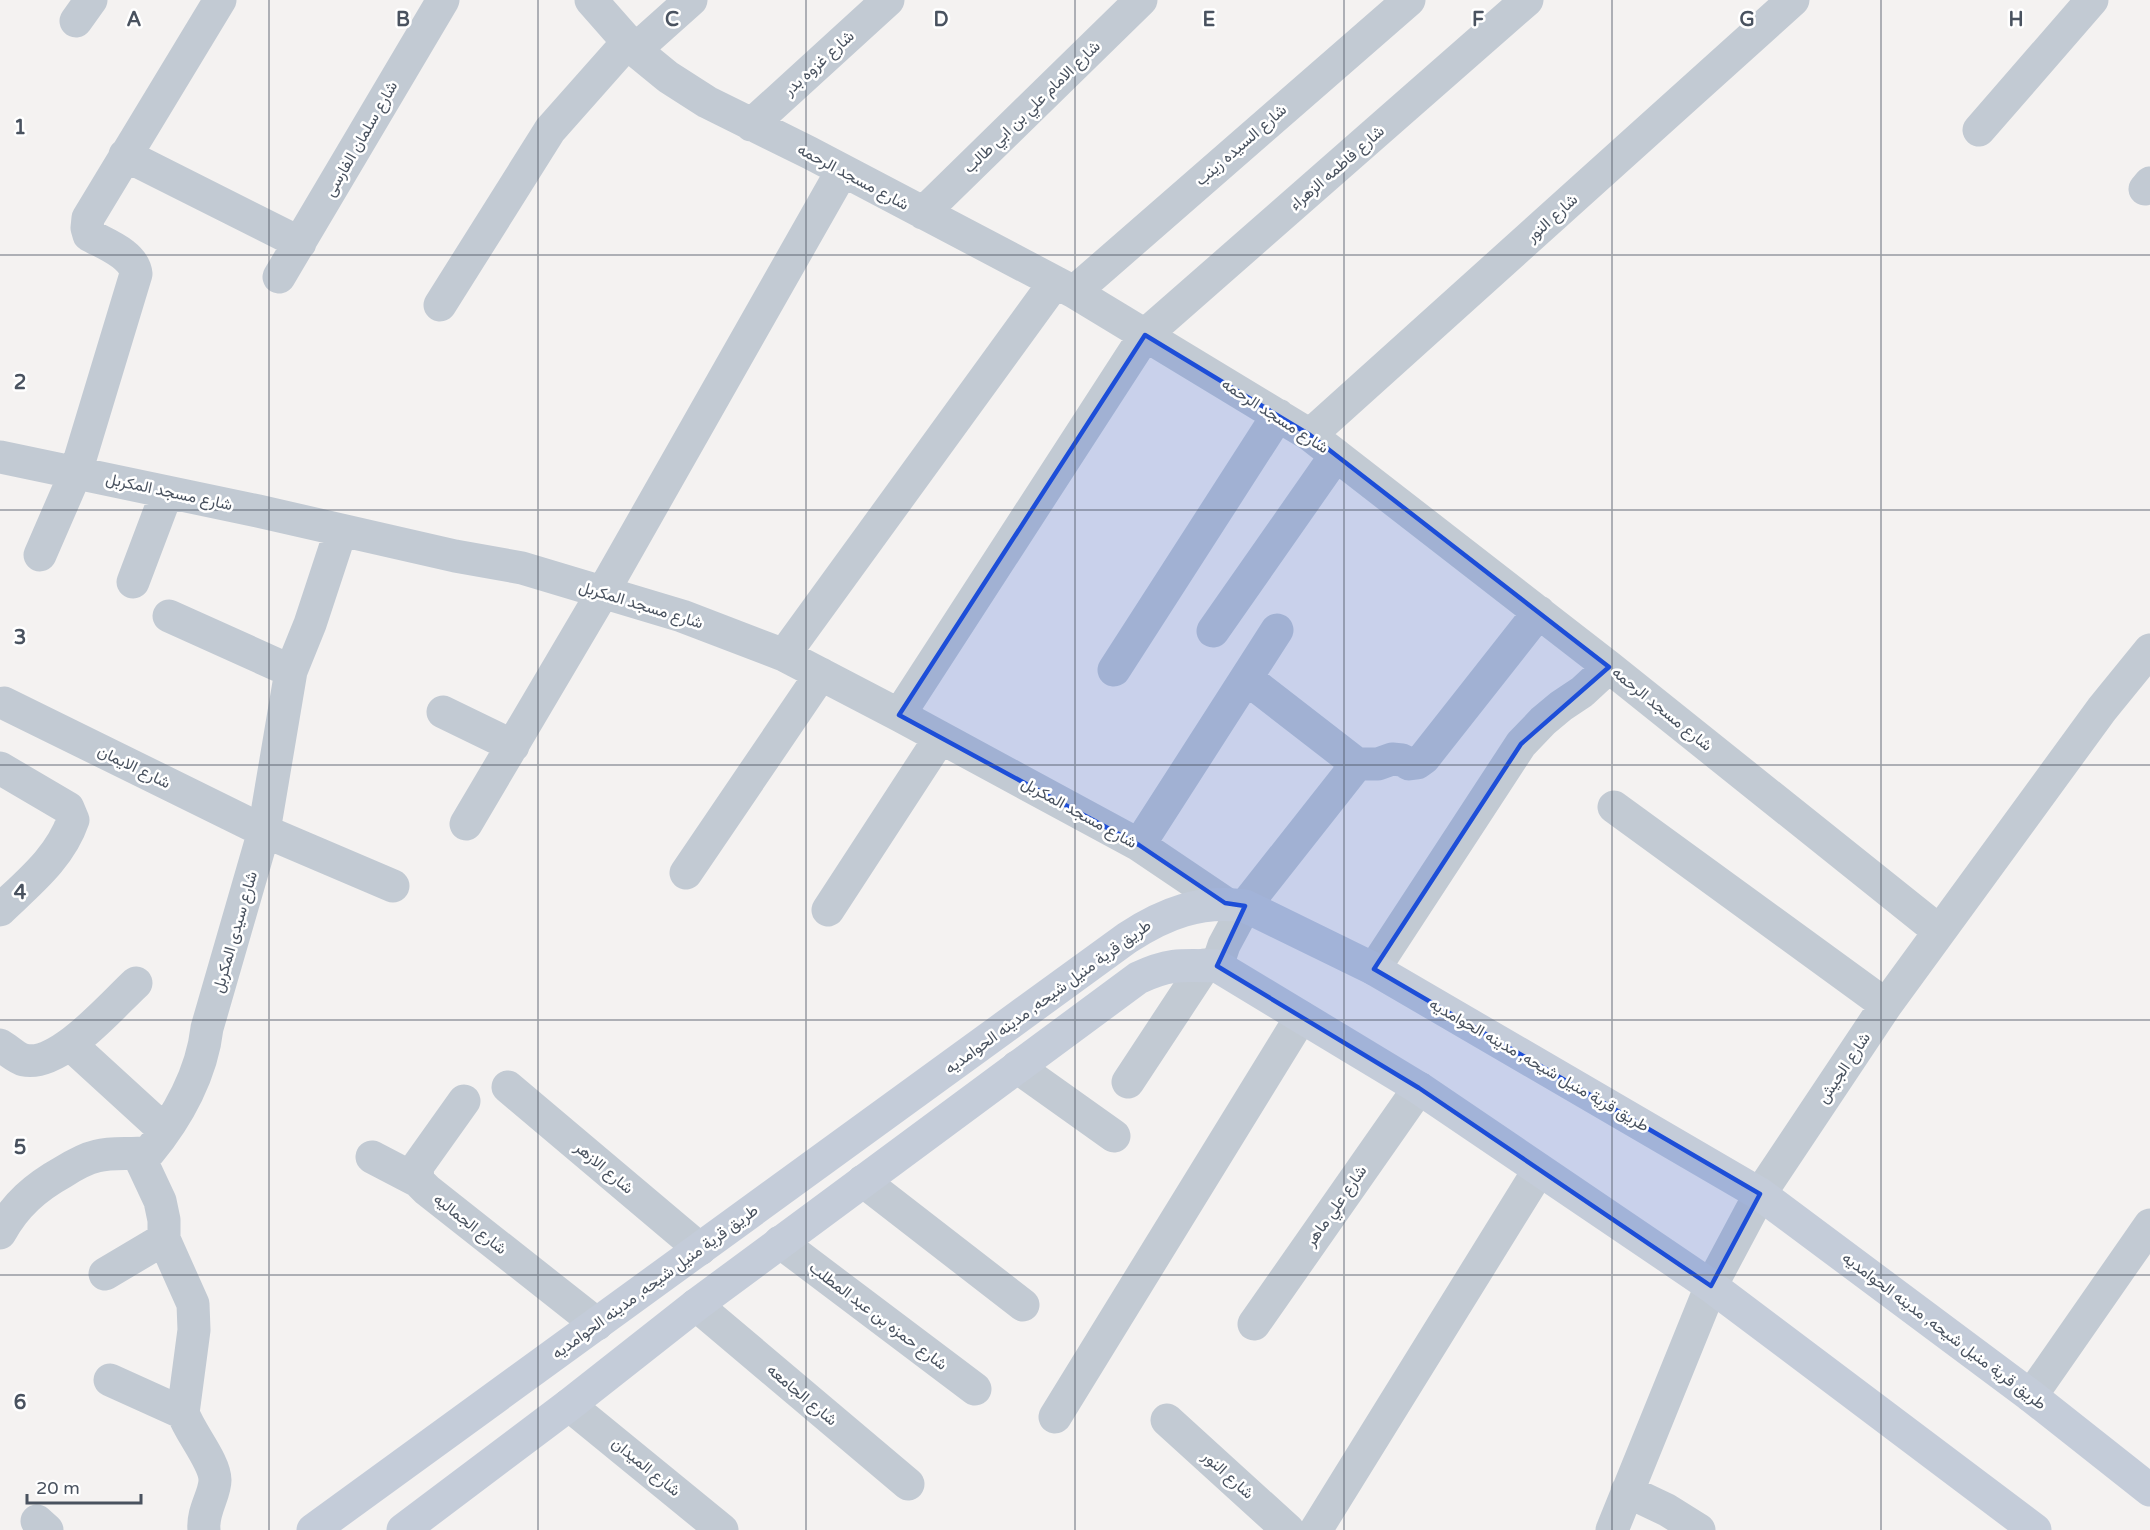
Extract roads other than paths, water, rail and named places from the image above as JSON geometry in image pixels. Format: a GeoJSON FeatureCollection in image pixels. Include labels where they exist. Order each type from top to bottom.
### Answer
{"type":"FeatureCollection","features":[{"type":"Feature","properties":{"kind":"main road","name":"طريق قرية منيل شيحه, مدينه الحوامديه"},"geometry":{"type":"LineString","coordinates":[[313,1530],[1153,921],[1182,910],[1225,935],[1374,969],[1760,1194],[2031,1396],[2150,1490]]}},
{"type":"Feature","properties":{"kind":"main road","name":"طريق قرية منيل شيحه, مدينه الحوامديه"},"geometry":{"type":"LineString","coordinates":[[403,1530],[569,1405],[696,1305],[1138,978],[1159,968],[1182,964],[1225,935]]}},
{"type":"Feature","properties":{"kind":"main road"},"geometry":{"type":"LineString","coordinates":[[1225,935],[1301,1017],[1419,1088],[1712,1286],[2035,1530]]}},
{"type":"Feature","properties":{"kind":"main road"},"geometry":{"type":"LineString","coordinates":[[431,1444],[465,1484]]}},
{"type":"Feature","properties":{"kind":"street"},"geometry":{"type":"LineString","coordinates":[[40,555],[76,472],[136,274],[135,266],[127,257],[89,235],[88,218],[220,0]]}},
{"type":"Feature","properties":{"kind":"street","name":"شارع سلمان الفارسى"},"geometry":{"type":"LineString","coordinates":[[279,278],[443,0]]}},
{"type":"Feature","properties":{"kind":"street","name":"شارع مسجد الرحمه"},"geometry":{"type":"LineString","coordinates":[[591,0],[632,46],[668,77],[707,102],[810,153],[1064,287],[1310,435],[1610,667],[1940,931]]}},
{"type":"Feature","properties":{"kind":"street"},"geometry":{"type":"LineString","coordinates":[[440,305],[550,130],[632,46],[691,0]]}},
{"type":"Feature","properties":{"kind":"street","name":"شارع غزوه بدر"},"geometry":{"type":"LineString","coordinates":[[751,125],[888,0]]}},
{"type":"Feature","properties":{"kind":"street","name":"شارع الامام علي بن ابي طالب"},"geometry":{"type":"LineString","coordinates":[[923,213],[1141,0]]}},
{"type":"Feature","properties":{"kind":"street","name":"شارع السيده زينب"},"geometry":{"type":"LineString","coordinates":[[784,655],[1064,287],[1408,0]]}},
{"type":"Feature","properties":{"kind":"street","name":"شارع فاطمه الزهراء"},"geometry":{"type":"LineString","coordinates":[[899,715],[1145,335],[1527,0]]}},
{"type":"Feature","properties":{"kind":"street","name":"شارع النور"},"geometry":{"type":"LineString","coordinates":[[1310,435],[1793,0]]}},
{"type":"Feature","properties":{"kind":"street"},"geometry":{"type":"LineString","coordinates":[[1979,130],[2092,0]]}},
{"type":"Feature","properties":{"kind":"street"},"geometry":{"type":"LineString","coordinates":[[125,155],[300,243]]}},
{"type":"Feature","properties":{"kind":"street"},"geometry":{"type":"LineString","coordinates":[[466,824],[603,592],[842,171]]}},
{"type":"Feature","properties":{"kind":"street"},"geometry":{"type":"LineString","coordinates":[[1114,670],[1278,416]]}},
{"type":"Feature","properties":{"kind":"street"},"geometry":{"type":"LineString","coordinates":[[1213,631],[1336,455]]}},
{"type":"Feature","properties":{"kind":"street","name":"شارع مسجد المكربل"},"geometry":{"type":"LineString","coordinates":[[0,457],[455,556],[522,568],[682,616],[784,655],[1139,845],[1225,935]]}},
{"type":"Feature","properties":{"kind":"street"},"geometry":{"type":"LineString","coordinates":[[133,582],[167,492]]}},
{"type":"Feature","properties":{"kind":"street","name":"شارع سيدى المكربل"},"geometry":{"type":"LineString","coordinates":[[138,1154],[148,1152],[164,1130],[187,1094],[199,1067],[207,1028],[264,831],[291,671],[310,624],[341,530]]}},
{"type":"Feature","properties":{"kind":"street"},"geometry":{"type":"LineString","coordinates":[[1246,678],[1357,764],[1377,764],[1392,759],[1402,759],[1408,764],[1417,763],[1424,758],[1539,612]]}},
{"type":"Feature","properties":{"kind":"street"},"geometry":{"type":"LineString","coordinates":[[169,616],[291,671]]}},
{"type":"Feature","properties":{"kind":"street"},"geometry":{"type":"LineString","coordinates":[[1139,845],[1277,630]]}},
{"type":"Feature","properties":{"kind":"street","name":"شارع الجيش"},"geometry":{"type":"LineString","coordinates":[[1612,1530],[1712,1286],[1760,1194],[1886,1005],[2102,709],[2150,650]]}},
{"type":"Feature","properties":{"kind":"street"},"geometry":{"type":"LineString","coordinates":[[1374,969],[1521,744],[1543,721],[1582,692],[1610,667]]}},
{"type":"Feature","properties":{"kind":"street"},"geometry":{"type":"LineString","coordinates":[[686,873],[821,674]]}},
{"type":"Feature","properties":{"kind":"street","name":"شارع الايمان"},"geometry":{"type":"LineString","coordinates":[[4,703],[264,831],[393,886]]}},
{"type":"Feature","properties":{"kind":"street"},"geometry":{"type":"LineString","coordinates":[[443,712],[513,746]]}},
{"type":"Feature","properties":{"kind":"street"},"geometry":{"type":"LineString","coordinates":[[828,910],[940,738]]}},
{"type":"Feature","properties":{"kind":"street"},"geometry":{"type":"LineString","coordinates":[[1128,1082],[1225,935],[1357,764]]}},
{"type":"Feature","properties":{"kind":"street"},"geometry":{"type":"LineString","coordinates":[[0,768],[68,808],[73,820],[69,831],[47,865],[0,910]]}},
{"type":"Feature","properties":{"kind":"street"},"geometry":{"type":"LineString","coordinates":[[1614,807],[1886,1005]]}},
{"type":"Feature","properties":{"kind":"street"},"geometry":{"type":"LineString","coordinates":[[0,1045],[24,1060],[47,1057],[71,1045],[136,982]]}},
{"type":"Feature","properties":{"kind":"street"},"geometry":{"type":"LineString","coordinates":[[1055,1417],[1301,1017]]}},
{"type":"Feature","properties":{"kind":"street"},"geometry":{"type":"LineString","coordinates":[[71,1045],[164,1130]]}},
{"type":"Feature","properties":{"kind":"street"},"geometry":{"type":"LineString","coordinates":[[1017,1067],[1114,1136]]}},
{"type":"Feature","properties":{"kind":"street","name":"شارع الازهر"},"geometry":{"type":"LineString","coordinates":[[508,1087],[700,1249]]}},
{"type":"Feature","properties":{"kind":"street","name":"شارع علي ماهر"},"geometry":{"type":"LineString","coordinates":[[1254,1324],[1419,1088]]}},
{"type":"Feature","properties":{"kind":"street","name":"شارع الجماليه"},"geometry":{"type":"LineString","coordinates":[[464,1101],[417,1167],[418,1180],[427,1190],[597,1324]]}},
{"type":"Feature","properties":{"kind":"street"},"geometry":{"type":"LineString","coordinates":[[0,1233],[19,1205],[38,1187],[75,1165],[103,1155],[138,1154],[160,1201],[164,1220],[164,1239],[193,1304],[194,1330],[183,1413],[187,1426],[212,1466],[215,1481],[203,1523],[204,1530]]}},
{"type":"Feature","properties":{"kind":"street"},"geometry":{"type":"LineString","coordinates":[[372,1157],[418,1180]]}},
{"type":"Feature","properties":{"kind":"street"},"geometry":{"type":"LineString","coordinates":[[1316,1530],[1539,1170]]}},
{"type":"Feature","properties":{"kind":"street"},"geometry":{"type":"LineString","coordinates":[[863,1180],[1023,1305]]}},
{"type":"Feature","properties":{"kind":"street"},"geometry":{"type":"LineString","coordinates":[[2031,1396],[2150,1225]]}},
{"type":"Feature","properties":{"kind":"street"},"geometry":{"type":"LineString","coordinates":[[105,1274],[164,1239]]}},
{"type":"Feature","properties":{"kind":"street","name":"شارع حمزه بن عبد المطلب"},"geometry":{"type":"LineString","coordinates":[[780,1242],[975,1389]]}},
{"type":"Feature","properties":{"kind":"street","name":"شارع الجامعه"},"geometry":{"type":"LineString","coordinates":[[696,1305],[908,1484]]}},
{"type":"Feature","properties":{"kind":"street"},"geometry":{"type":"LineString","coordinates":[[110,1380],[183,1413]]}},
{"type":"Feature","properties":{"kind":"street","name":"شارع الميدان"},"geometry":{"type":"LineString","coordinates":[[569,1405],[722,1530]]}},
{"type":"Feature","properties":{"kind":"street","name":"شارع النور"},"geometry":{"type":"LineString","coordinates":[[1167,1420],[1288,1530]]}},
{"type":"Feature","properties":{"kind":"street"},"geometry":{"type":"LineString","coordinates":[[1627,1491],[1667,1510],[1699,1530]]}}]}
